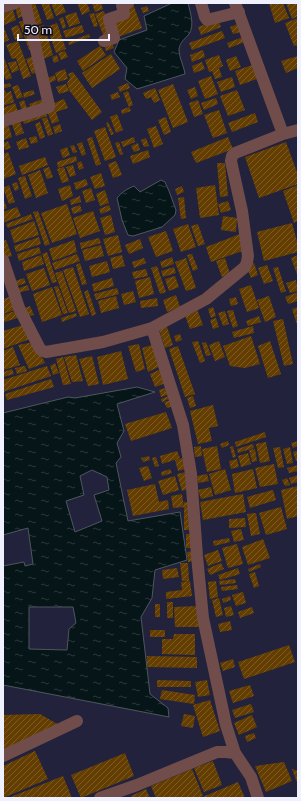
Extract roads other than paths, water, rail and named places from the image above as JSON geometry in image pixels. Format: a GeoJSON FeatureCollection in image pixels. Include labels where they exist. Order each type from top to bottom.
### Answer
{"type":"FeatureCollection","features":[{"type":"Feature","properties":{"kind":"street"},"geometry":{"type":"LineString","coordinates":[[3,7],[15,3]]}},
{"type":"Feature","properties":{"kind":"street"},"geometry":{"type":"LineString","coordinates":[[3,121],[49,107],[25,3]]}},
{"type":"Feature","properties":{"kind":"street"},"geometry":{"type":"LineString","coordinates":[[104,41],[114,38],[109,19],[124,14],[122,5],[128,3]]}},
{"type":"Feature","properties":{"kind":"street"},"geometry":{"type":"LineString","coordinates":[[201,3],[207,20],[237,8],[282,134]]}},
{"type":"Feature","properties":{"kind":"street"},"geometry":{"type":"LineString","coordinates":[[3,260],[20,308],[40,349],[43,351],[46,352],[104,342],[152,328],[206,299],[248,262],[242,211],[231,161],[232,156],[235,153],[282,134],[298,130]]}},
{"type":"Feature","properties":{"kind":"street"},"geometry":{"type":"LineString","coordinates":[[152,328],[183,425],[191,474],[203,618],[226,725],[235,750],[251,777],[258,798]]}},
{"type":"Feature","properties":{"kind":"street"},"geometry":{"type":"LineString","coordinates":[[3,756],[77,721]]}},
{"type":"Feature","properties":{"kind":"street"},"geometry":{"type":"LineString","coordinates":[[100,798],[137,785],[217,752],[235,750]]}},
{"type":"Feature","properties":{"kind":"water"},"geometry":{"type":"Polygon","coordinates":[[[172,3],[188,3],[191,14],[191,30],[182,42],[179,49],[185,74],[137,89],[125,79],[127,68],[114,52],[119,40],[147,30],[144,16],[172,3]]]}},
{"type":"Feature","properties":{"kind":"water"},"geometry":{"type":"Polygon","coordinates":[[[161,180],[165,182],[169,191],[176,210],[175,215],[162,227],[133,236],[128,235],[122,220],[117,198],[134,186],[140,192],[161,180]]]}},
{"type":"Feature","properties":{"kind":"water"},"geometry":{"type":"Polygon","coordinates":[[[137,387],[155,392],[117,404],[124,431],[117,443],[121,457],[116,463],[128,521],[180,512],[187,560],[155,570],[152,598],[141,617],[150,694],[168,708],[169,717],[3,685],[3,566],[24,562],[25,566],[33,564],[28,528],[3,535],[3,413],[68,397],[75,398],[137,387]],[[92,470],[80,476],[84,495],[66,501],[75,532],[102,521],[94,495],[109,490],[107,477],[92,470]],[[29,607],[29,649],[67,650],[69,629],[76,623],[73,607],[29,607]]]}}]}
